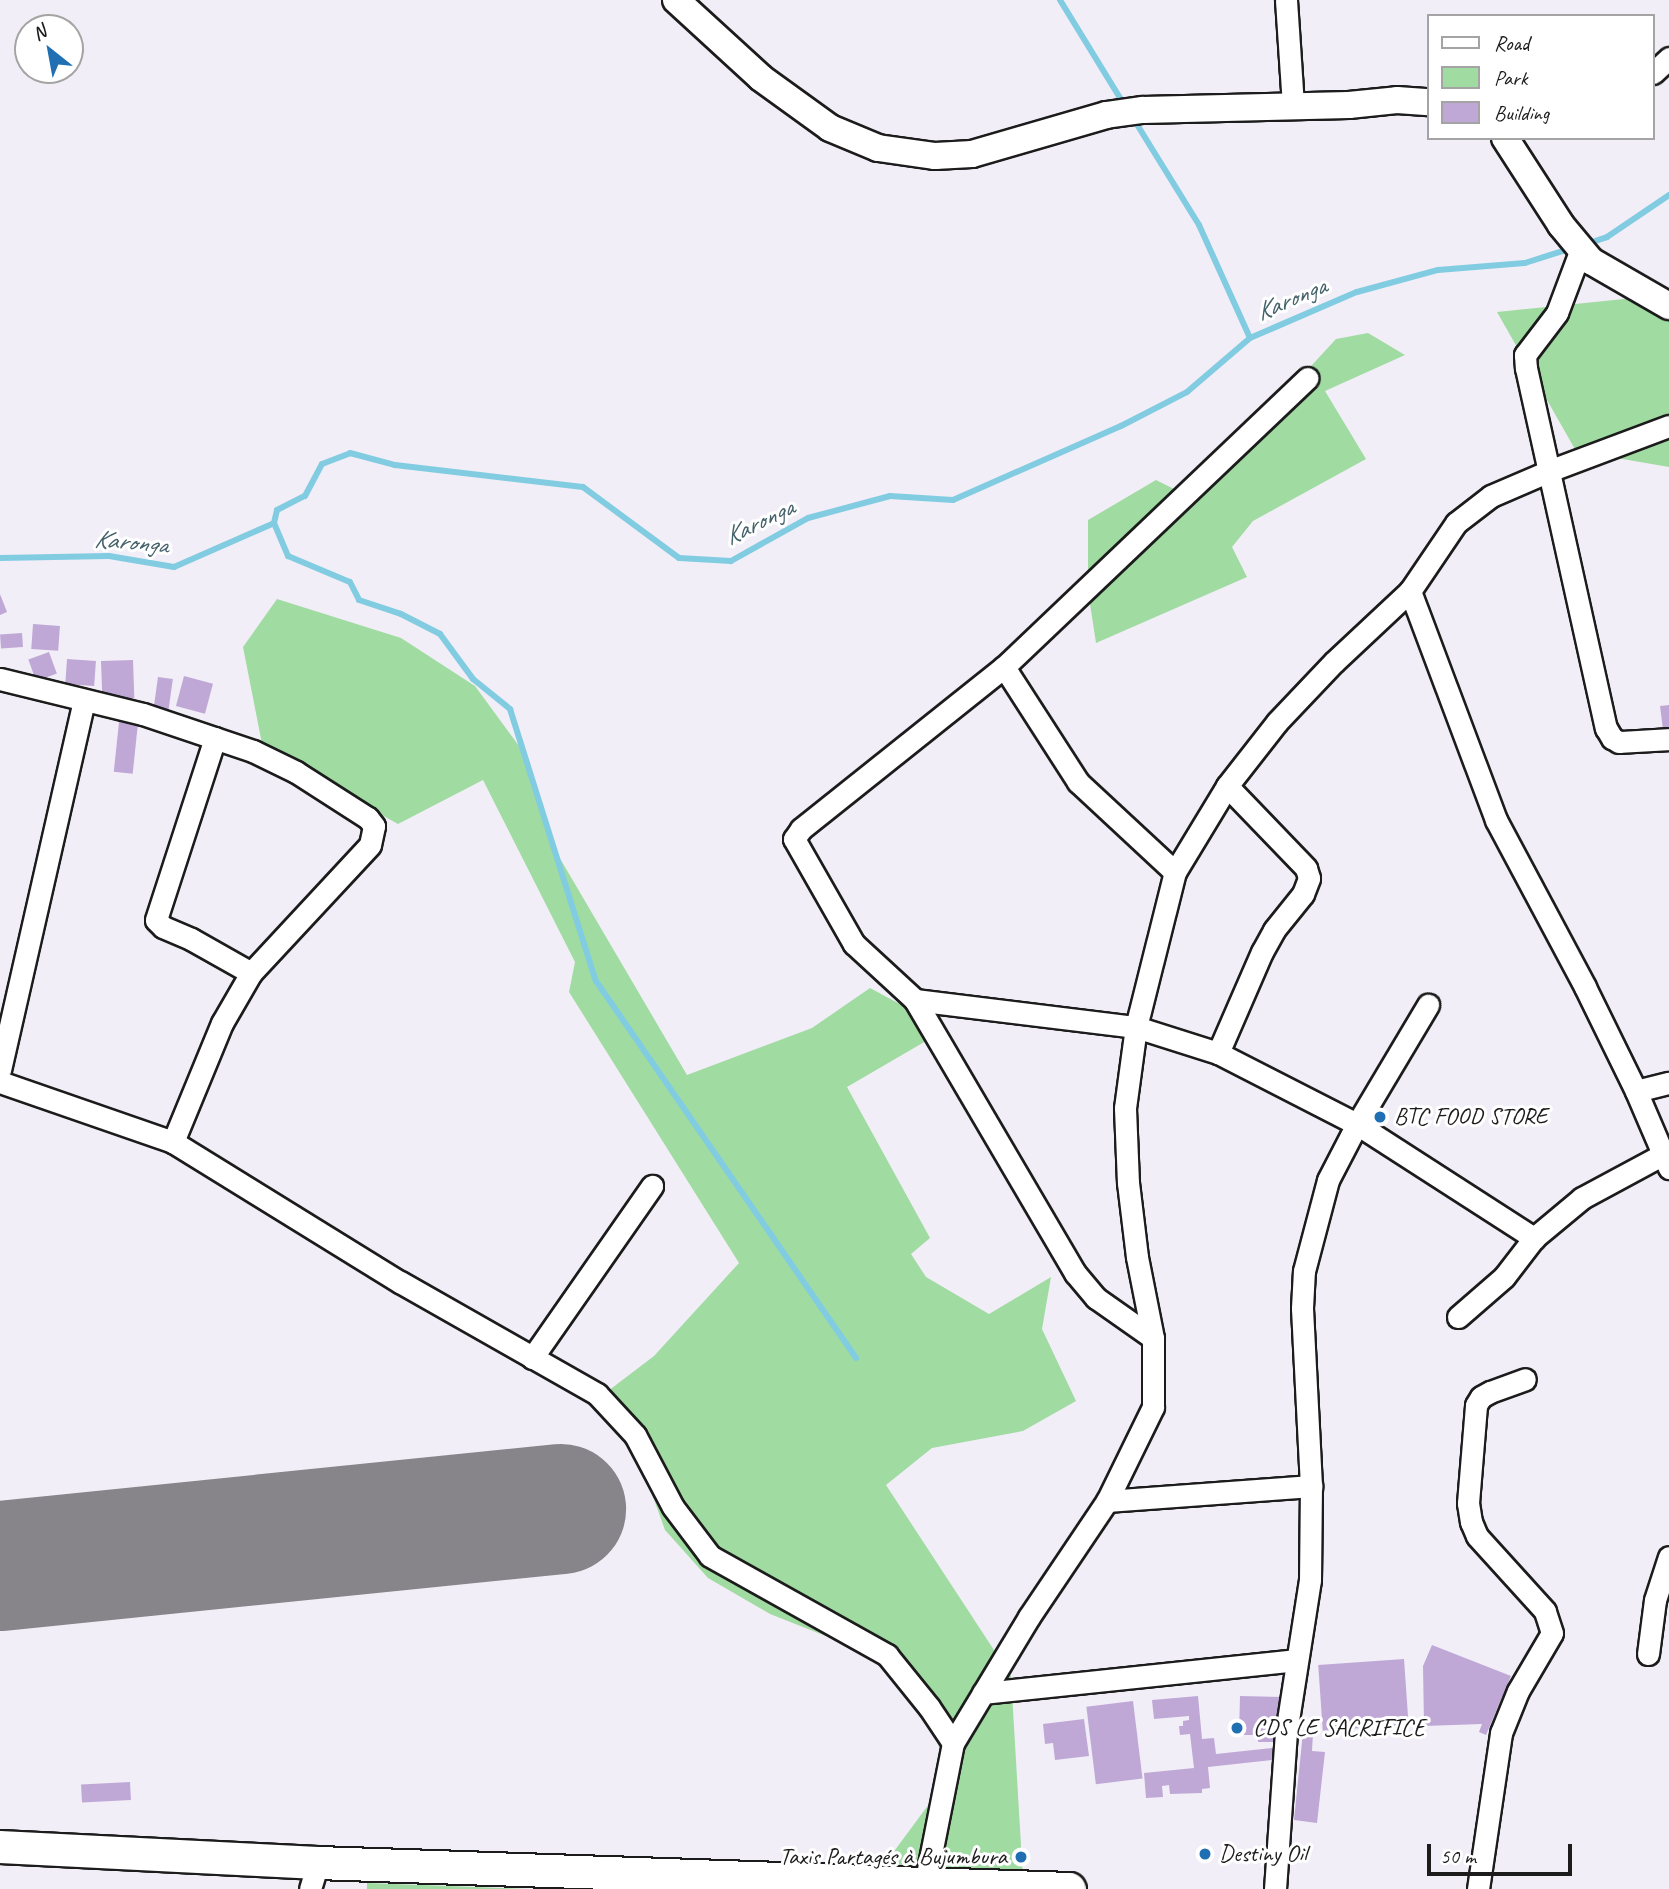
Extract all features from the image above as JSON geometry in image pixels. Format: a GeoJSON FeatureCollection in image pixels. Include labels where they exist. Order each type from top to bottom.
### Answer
{"type":"FeatureCollection","features":[{"type":"Feature","properties":{"kind":"main road"},"geometry":{"type":"LineString","coordinates":[[0,1847],[314,1876],[1070,1889]]}},
{"type":"Feature","properties":{"kind":"street"},"geometry":{"type":"LineString","coordinates":[[676,0],[761,78],[830,128],[878,148],[935,156],[972,154],[1106,115],[1143,110],[1397,100],[1428,102]]}},
{"type":"Feature","properties":{"kind":"street"},"geometry":{"type":"LineString","coordinates":[[1286,0],[1293,106]]}},
{"type":"Feature","properties":{"kind":"street"},"geometry":{"type":"LineString","coordinates":[[1655,71],[1669,58]]}},
{"type":"Feature","properties":{"kind":"street"},"geometry":{"type":"LineString","coordinates":[[1506,140],[1561,225],[1581,249],[1604,271],[1669,306]]}},
{"type":"Feature","properties":{"kind":"street"},"geometry":{"type":"LineString","coordinates":[[1581,249],[1557,313],[1525,355],[1606,728],[1612,738],[1619,742],[1669,739]]}},
{"type":"Feature","properties":{"kind":"street"},"geometry":{"type":"LineString","coordinates":[[1153,1338],[1096,1298],[1074,1273],[915,1000],[854,944],[794,839],[801,829],[1004,667],[1308,379]]}},
{"type":"Feature","properties":{"kind":"street"},"geometry":{"type":"LineString","coordinates":[[925,1885],[953,1743],[1107,1501],[1153,1406],[1153,1338],[1137,1257],[1127,1171],[1125,1108],[1136,1027],[1175,872],[1227,786],[1305,691],[1410,591],[1439,544],[1472,508],[1549,471],[1669,426]]}},
{"type":"Feature","properties":{"kind":"street"},"geometry":{"type":"LineString","coordinates":[[1410,591],[1496,820],[1585,987],[1636,1091],[1666,1162],[1582,1198],[1534,1238],[1504,1277],[1458,1317]]}},
{"type":"Feature","properties":{"kind":"street"},"geometry":{"type":"LineString","coordinates":[[1004,667],[1079,782],[1175,872]]}},
{"type":"Feature","properties":{"kind":"street"},"geometry":{"type":"LineString","coordinates":[[0,679],[144,714],[253,751],[296,772],[368,817],[374,826],[370,845],[251,973],[222,1023],[173,1142]]}},
{"type":"Feature","properties":{"kind":"street"},"geometry":{"type":"LineString","coordinates":[[0,1070],[84,701]]}},
{"type":"Feature","properties":{"kind":"street"},"geometry":{"type":"LineString","coordinates":[[215,738],[156,920],[163,927],[191,939],[251,973]]}},
{"type":"Feature","properties":{"kind":"street"},"geometry":{"type":"LineString","coordinates":[[1218,1053],[1262,952],[1274,930],[1303,894],[1309,878],[1306,868],[1227,786]]}},
{"type":"Feature","properties":{"kind":"street"},"geometry":{"type":"LineString","coordinates":[[915,1000],[1136,1027],[1218,1053],[1357,1124],[1534,1238]]}},
{"type":"Feature","properties":{"kind":"street"},"geometry":{"type":"LineString","coordinates":[[1275,1889],[1286,1733],[1310,1580],[1311,1486],[1302,1332],[1304,1270],[1328,1180],[1357,1124],[1428,1005]]}},
{"type":"Feature","properties":{"kind":"street"},"geometry":{"type":"LineString","coordinates":[[0,1082],[173,1142],[400,1282],[597,1394],[635,1435],[673,1507],[710,1556],[887,1655],[905,1675],[953,1743]]}},
{"type":"Feature","properties":{"kind":"street"},"geometry":{"type":"LineString","coordinates":[[1636,1091],[1669,1083]]}},
{"type":"Feature","properties":{"kind":"street"},"geometry":{"type":"LineString","coordinates":[[533,1358],[652,1186]]}},
{"type":"Feature","properties":{"kind":"street"},"geometry":{"type":"LineString","coordinates":[[1478,1889],[1501,1734],[1518,1691],[1552,1633],[1545,1611],[1478,1536],[1471,1522],[1468,1503],[1476,1405],[1481,1397],[1490,1392],[1525,1379]]}},
{"type":"Feature","properties":{"kind":"street"},"geometry":{"type":"LineString","coordinates":[[1107,1501],[1311,1486]]}},
{"type":"Feature","properties":{"kind":"street"},"geometry":{"type":"LineString","coordinates":[[1648,1654],[1655,1600],[1669,1557]]}},
{"type":"Feature","properties":{"kind":"street"},"geometry":{"type":"LineString","coordinates":[[983,1693],[1296,1660]]}},
{"type":"Feature","properties":{"kind":"green space"},"geometry":{"type":"Polygon","coordinates":[[[1653,296],[1669,300],[1669,467],[1576,451],[1497,312],[1653,296]]]}},
{"type":"Feature","properties":{"kind":"green space"},"geometry":{"type":"Polygon","coordinates":[[[1368,333],[1405,355],[1325,391],[1366,459],[1253,521],[1232,547],[1247,577],[1096,643],[1088,591],[1088,520],[1156,480],[1190,497],[1336,339],[1368,333]]]}},
{"type":"Feature","properties":{"kind":"green space"},"geometry":{"type":"Polygon","coordinates":[[[277,599],[401,638],[475,686],[527,757],[548,838],[687,1075],[812,1028],[870,988],[909,1009],[926,1041],[847,1087],[930,1238],[911,1254],[926,1277],[989,1314],[1051,1277],[1042,1329],[1076,1401],[1023,1431],[932,1448],[886,1485],[1011,1676],[1023,1879],[878,1873],[946,1781],[945,1761],[919,1700],[884,1659],[770,1614],[708,1578],[665,1530],[639,1458],[608,1391],[654,1356],[739,1263],[569,992],[575,962],[483,780],[398,824],[263,749],[243,647],[277,599]]]}},
{"type":"Feature","properties":{"kind":"green space"},"geometry":{"type":"Polygon","coordinates":[[[367,1883],[531,1889],[367,1889],[367,1883]]]}},
{"type":"Feature","properties":{"kind":"building"},"geometry":{"type":"Polygon","coordinates":[[[0,594],[7,612],[0,615],[0,594]]]}},
{"type":"Feature","properties":{"kind":"building"},"geometry":{"type":"Polygon","coordinates":[[[33,624],[60,626],[58,651],[31,649],[33,624]]]}},
{"type":"Feature","properties":{"kind":"building"},"geometry":{"type":"Polygon","coordinates":[[[22,633],[23,647],[1,649],[0,635],[22,633]]]}},
{"type":"Feature","properties":{"kind":"building"},"geometry":{"type":"Polygon","coordinates":[[[49,652],[57,674],[36,681],[28,660],[49,652]]]}},
{"type":"Feature","properties":{"kind":"building"},"geometry":{"type":"Polygon","coordinates":[[[67,659],[96,661],[94,686],[65,684],[67,659]]]}},
{"type":"Feature","properties":{"kind":"building"},"geometry":{"type":"Polygon","coordinates":[[[133,660],[134,698],[102,699],[101,661],[133,660]]]}},
{"type":"Feature","properties":{"kind":"building"},"geometry":{"type":"Polygon","coordinates":[[[184,676],[213,684],[205,714],[176,706],[184,676]]]}},
{"type":"Feature","properties":{"kind":"building"},"geometry":{"type":"Polygon","coordinates":[[[158,677],[173,679],[168,712],[153,710],[158,677]]]}},
{"type":"Feature","properties":{"kind":"building"},"geometry":{"type":"Polygon","coordinates":[[[1669,705],[1669,729],[1663,730],[1660,706],[1669,705]]]}},
{"type":"Feature","properties":{"kind":"building"},"geometry":{"type":"Polygon","coordinates":[[[119,722],[138,724],[133,774],[114,772],[119,722]]]}},
{"type":"Feature","properties":{"kind":"building"},"geometry":{"type":"Polygon","coordinates":[[[1432,1645],[1511,1676],[1508,1683],[1514,1686],[1509,1700],[1502,1697],[1486,1735],[1479,1732],[1482,1724],[1424,1726],[1423,1666],[1432,1645]]]}},
{"type":"Feature","properties":{"kind":"building"},"geometry":{"type":"Polygon","coordinates":[[[1404,1659],[1409,1725],[1323,1731],[1318,1665],[1404,1659]]]}},
{"type":"Feature","properties":{"kind":"building"},"geometry":{"type":"Polygon","coordinates":[[[1198,1696],[1202,1739],[1214,1738],[1216,1754],[1280,1747],[1281,1759],[1208,1767],[1210,1788],[1202,1789],[1202,1793],[1170,1794],[1169,1785],[1162,1786],[1163,1797],[1146,1798],[1144,1773],[1194,1768],[1190,1734],[1180,1735],[1179,1726],[1183,1726],[1183,1721],[1189,1720],[1189,1716],[1154,1719],[1152,1700],[1198,1696]]]}},
{"type":"Feature","properties":{"kind":"building"},"geometry":{"type":"Polygon","coordinates":[[[1240,1696],[1286,1697],[1286,1721],[1277,1721],[1277,1742],[1258,1742],[1258,1735],[1239,1735],[1240,1696]]]}},
{"type":"Feature","properties":{"kind":"building"},"geometry":{"type":"Polygon","coordinates":[[[1133,1701],[1143,1778],[1096,1784],[1086,1707],[1133,1701]]]}},
{"type":"Feature","properties":{"kind":"building"},"geometry":{"type":"Polygon","coordinates":[[[1084,1719],[1089,1756],[1055,1760],[1053,1743],[1045,1744],[1043,1724],[1084,1719]]]}},
{"type":"Feature","properties":{"kind":"building"},"geometry":{"type":"Polygon","coordinates":[[[1303,1732],[1313,1733],[1312,1751],[1325,1752],[1317,1823],[1294,1820],[1303,1732]]]}},
{"type":"Feature","properties":{"kind":"building"},"geometry":{"type":"Polygon","coordinates":[[[130,1782],[131,1800],[82,1803],[81,1785],[130,1782]]]}},
{"type":"Feature","properties":{"kind":"waterway"},"geometry":{"type":"LineString","coordinates":[[1060,0],[1125,106]]}},
{"type":"Feature","properties":{"kind":"waterway"},"geometry":{"type":"LineString","coordinates":[[1133,118],[1199,225],[1250,338]]}},
{"type":"Feature","properties":{"kind":"waterway","name":"Karonga"},"geometry":{"type":"LineString","coordinates":[[1586,244],[1607,237],[1669,195]]}},
{"type":"Feature","properties":{"kind":"waterway","name":"Karonga"},"geometry":{"type":"LineString","coordinates":[[0,558],[109,556],[174,567],[274,523],[277,510],[305,496],[322,464],[350,453],[395,465],[583,487],[679,558],[731,561],[808,518],[890,496],[953,500],[1121,426],[1187,392],[1250,338],[1357,292],[1438,270],[1525,263],[1572,248]]}},
{"type":"Feature","properties":{"kind":"waterway"},"geometry":{"type":"LineString","coordinates":[[274,523],[288,556],[350,582],[359,600],[401,614],[440,634],[473,679],[510,709],[596,981],[856,1358]]}},
{"type":"Feature","properties":{"kind":"runway"},"geometry":{"type":"LineString","coordinates":[[0,1566],[561,1509]]}},
{"type":"Feature","properties":{"kind":"place","name":"BTC FOOD STORE"},"geometry":{"type":"Point","coordinates":[1380,1117]}},
{"type":"Feature","properties":{"kind":"place","name":"CDS LE SACRIFICE"},"geometry":{"type":"Point","coordinates":[1237,1728]}},
{"type":"Feature","properties":{"kind":"place","name":"Destiny Oil"},"geometry":{"type":"Point","coordinates":[1205,1854]}},
{"type":"Feature","properties":{"kind":"place","name":"Taxis Partagés à Bujumbura"},"geometry":{"type":"Point","coordinates":[1021,1857]}}]}
